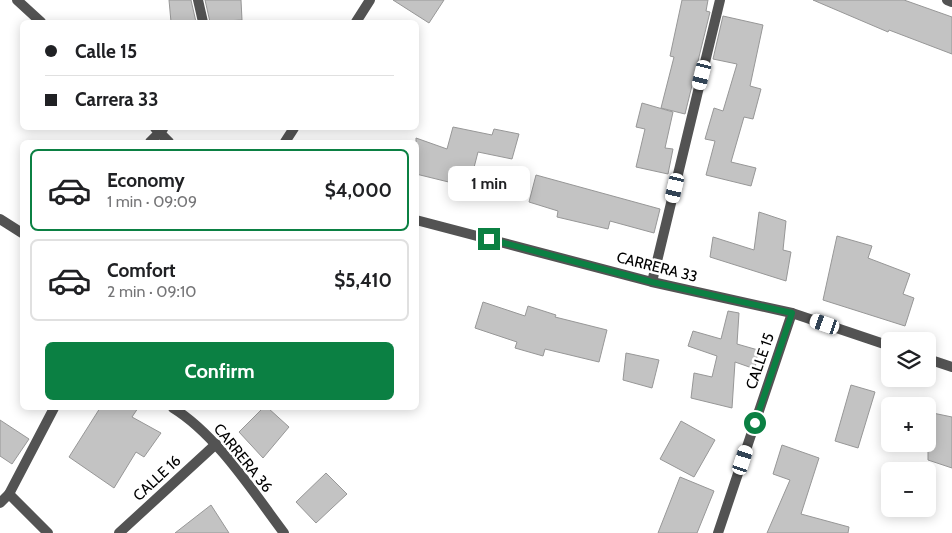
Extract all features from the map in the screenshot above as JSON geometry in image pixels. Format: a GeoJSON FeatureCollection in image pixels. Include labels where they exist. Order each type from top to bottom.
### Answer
{"type":"FeatureCollection","features":[{"type":"Feature","properties":{"kind":"street"},"geometry":{"type":"LineString","coordinates":[[17,0],[39,20]]}},
{"type":"Feature","properties":{"kind":"street"},"geometry":{"type":"LineString","coordinates":[[198,0],[203,20]]}},
{"type":"Feature","properties":{"kind":"street"},"geometry":{"type":"LineString","coordinates":[[357,20],[370,0]]}},
{"type":"Feature","properties":{"kind":"street"},"geometry":{"type":"LineString","coordinates":[[652,282],[720,0]]}},
{"type":"Feature","properties":{"kind":"street"},"geometry":{"type":"LineString","coordinates":[[947,0],[952,2]]}},
{"type":"Feature","properties":{"kind":"street"},"geometry":{"type":"LineString","coordinates":[[152,140],[159,130]]}},
{"type":"Feature","properties":{"kind":"street"},"geometry":{"type":"LineString","coordinates":[[0,219],[20,232]]}},
{"type":"Feature","properties":{"kind":"street","name":"CARRERA 33"},"geometry":{"type":"LineString","coordinates":[[419,221],[652,282],[792,313],[881,343]]}},
{"type":"Feature","properties":{"kind":"street","name":"CALLE 15"},"geometry":{"type":"LineString","coordinates":[[718,533],[792,313]]}},
{"type":"Feature","properties":{"kind":"street"},"geometry":{"type":"LineString","coordinates":[[936,362],[952,367]]}},
{"type":"Feature","properties":{"kind":"street"},"geometry":{"type":"LineString","coordinates":[[0,503],[9,494],[53,410]]}},
{"type":"Feature","properties":{"kind":"street","name":"CARRERA 36"},"geometry":{"type":"LineString","coordinates":[[177,410],[187,416],[216,444],[284,533]]}},
{"type":"Feature","properties":{"kind":"street","name":"CALLE 16"},"geometry":{"type":"LineString","coordinates":[[119,533],[216,444]]}},
{"type":"Feature","properties":{"kind":"street"},"geometry":{"type":"LineString","coordinates":[[9,494],[48,533]]}},
{"type":"Feature","properties":{"kind":"building"},"geometry":{"type":"Polygon","coordinates":[[[169,0],[191,0],[196,20],[171,20],[169,0]]]}},
{"type":"Feature","properties":{"kind":"building"},"geometry":{"type":"Polygon","coordinates":[[[205,0],[241,0],[242,20],[210,20],[205,0]]]}},
{"type":"Feature","properties":{"kind":"building"},"geometry":{"type":"Polygon","coordinates":[[[393,0],[444,0],[429,23],[393,0]]]}},
{"type":"Feature","properties":{"kind":"building"},"geometry":{"type":"Polygon","coordinates":[[[682,0],[708,0],[706,11],[710,12],[685,114],[661,108],[674,57],[670,56],[682,0]]]}},
{"type":"Feature","properties":{"kind":"building"},"geometry":{"type":"Polygon","coordinates":[[[813,0],[904,0],[952,17],[952,54],[889,30],[888,32],[813,0]]]}},
{"type":"Feature","properties":{"kind":"building"},"geometry":{"type":"Polygon","coordinates":[[[723,16],[763,25],[750,86],[761,89],[753,119],[744,117],[731,162],[756,168],[751,186],[706,175],[715,141],[705,139],[714,108],[723,111],[737,64],[713,59],[723,16]]]}},
{"type":"Feature","properties":{"kind":"building"},"geometry":{"type":"Polygon","coordinates":[[[642,103],[673,112],[665,148],[673,149],[668,174],[636,167],[645,129],[636,127],[642,103]]]}},
{"type":"Feature","properties":{"kind":"building"},"geometry":{"type":"Polygon","coordinates":[[[453,127],[492,135],[494,129],[519,134],[512,159],[478,152],[469,187],[419,175],[419,140],[416,140],[416,138],[447,149],[453,127]]]}},
{"type":"Feature","properties":{"kind":"building"},"geometry":{"type":"Polygon","coordinates":[[[536,175],[660,209],[654,233],[610,221],[608,229],[557,217],[558,211],[529,202],[536,175]]]}},
{"type":"Feature","properties":{"kind":"building"},"geometry":{"type":"Polygon","coordinates":[[[759,212],[786,221],[783,250],[791,252],[786,281],[710,257],[713,237],[754,250],[759,212]]]}},
{"type":"Feature","properties":{"kind":"building"},"geometry":{"type":"Polygon","coordinates":[[[837,236],[872,246],[868,258],[910,274],[903,294],[914,298],[905,326],[823,300],[837,236]]]}},
{"type":"Feature","properties":{"kind":"building"},"geometry":{"type":"Polygon","coordinates":[[[483,302],[525,316],[528,306],[556,315],[555,317],[607,330],[599,362],[545,349],[543,356],[515,348],[517,342],[475,328],[483,302]]]}},
{"type":"Feature","properties":{"kind":"building"},"geometry":{"type":"Polygon","coordinates":[[[728,311],[739,313],[737,344],[758,350],[755,369],[735,362],[732,408],[691,398],[694,373],[712,377],[717,356],[688,346],[693,331],[721,339],[728,311]]]}},
{"type":"Feature","properties":{"kind":"building"},"geometry":{"type":"Polygon","coordinates":[[[626,353],[659,360],[652,388],[623,380],[626,353]]]}},
{"type":"Feature","properties":{"kind":"building"},"geometry":{"type":"Polygon","coordinates":[[[851,385],[875,392],[858,448],[835,441],[851,385]]]}},
{"type":"Feature","properties":{"kind":"building"},"geometry":{"type":"Polygon","coordinates":[[[99,410],[137,410],[132,417],[161,433],[144,457],[136,452],[114,488],[69,457],[99,410]]]}},
{"type":"Feature","properties":{"kind":"building"},"geometry":{"type":"Polygon","coordinates":[[[261,410],[270,410],[289,427],[263,458],[239,432],[261,410]]]}},
{"type":"Feature","properties":{"kind":"building"},"geometry":{"type":"Polygon","coordinates":[[[936,414],[952,417],[952,468],[928,460],[928,452],[936,452],[936,414]]]}},
{"type":"Feature","properties":{"kind":"building"},"geometry":{"type":"Polygon","coordinates":[[[0,420],[29,439],[12,464],[0,456],[0,420]]]}},
{"type":"Feature","properties":{"kind":"building"},"geometry":{"type":"Polygon","coordinates":[[[681,421],[715,440],[694,477],[660,459],[681,421]]]}},
{"type":"Feature","properties":{"kind":"building"},"geometry":{"type":"Polygon","coordinates":[[[782,445],[819,458],[801,514],[849,527],[848,533],[767,533],[790,480],[773,474],[782,445]]]}},
{"type":"Feature","properties":{"kind":"building"},"geometry":{"type":"Polygon","coordinates":[[[326,473],[347,494],[316,523],[296,502],[326,473]]]}},
{"type":"Feature","properties":{"kind":"building"},"geometry":{"type":"Polygon","coordinates":[[[680,477],[714,491],[697,533],[658,533],[680,477]]]}},
{"type":"Feature","properties":{"kind":"building"},"geometry":{"type":"Polygon","coordinates":[[[211,505],[229,533],[175,533],[211,505]]]}},
{"type":"Feature","properties":{"kind":"route"},"geometry":{"type":"LineString","coordinates":[[489,239],[652,282],[792,313],[755,423]]}}]}
